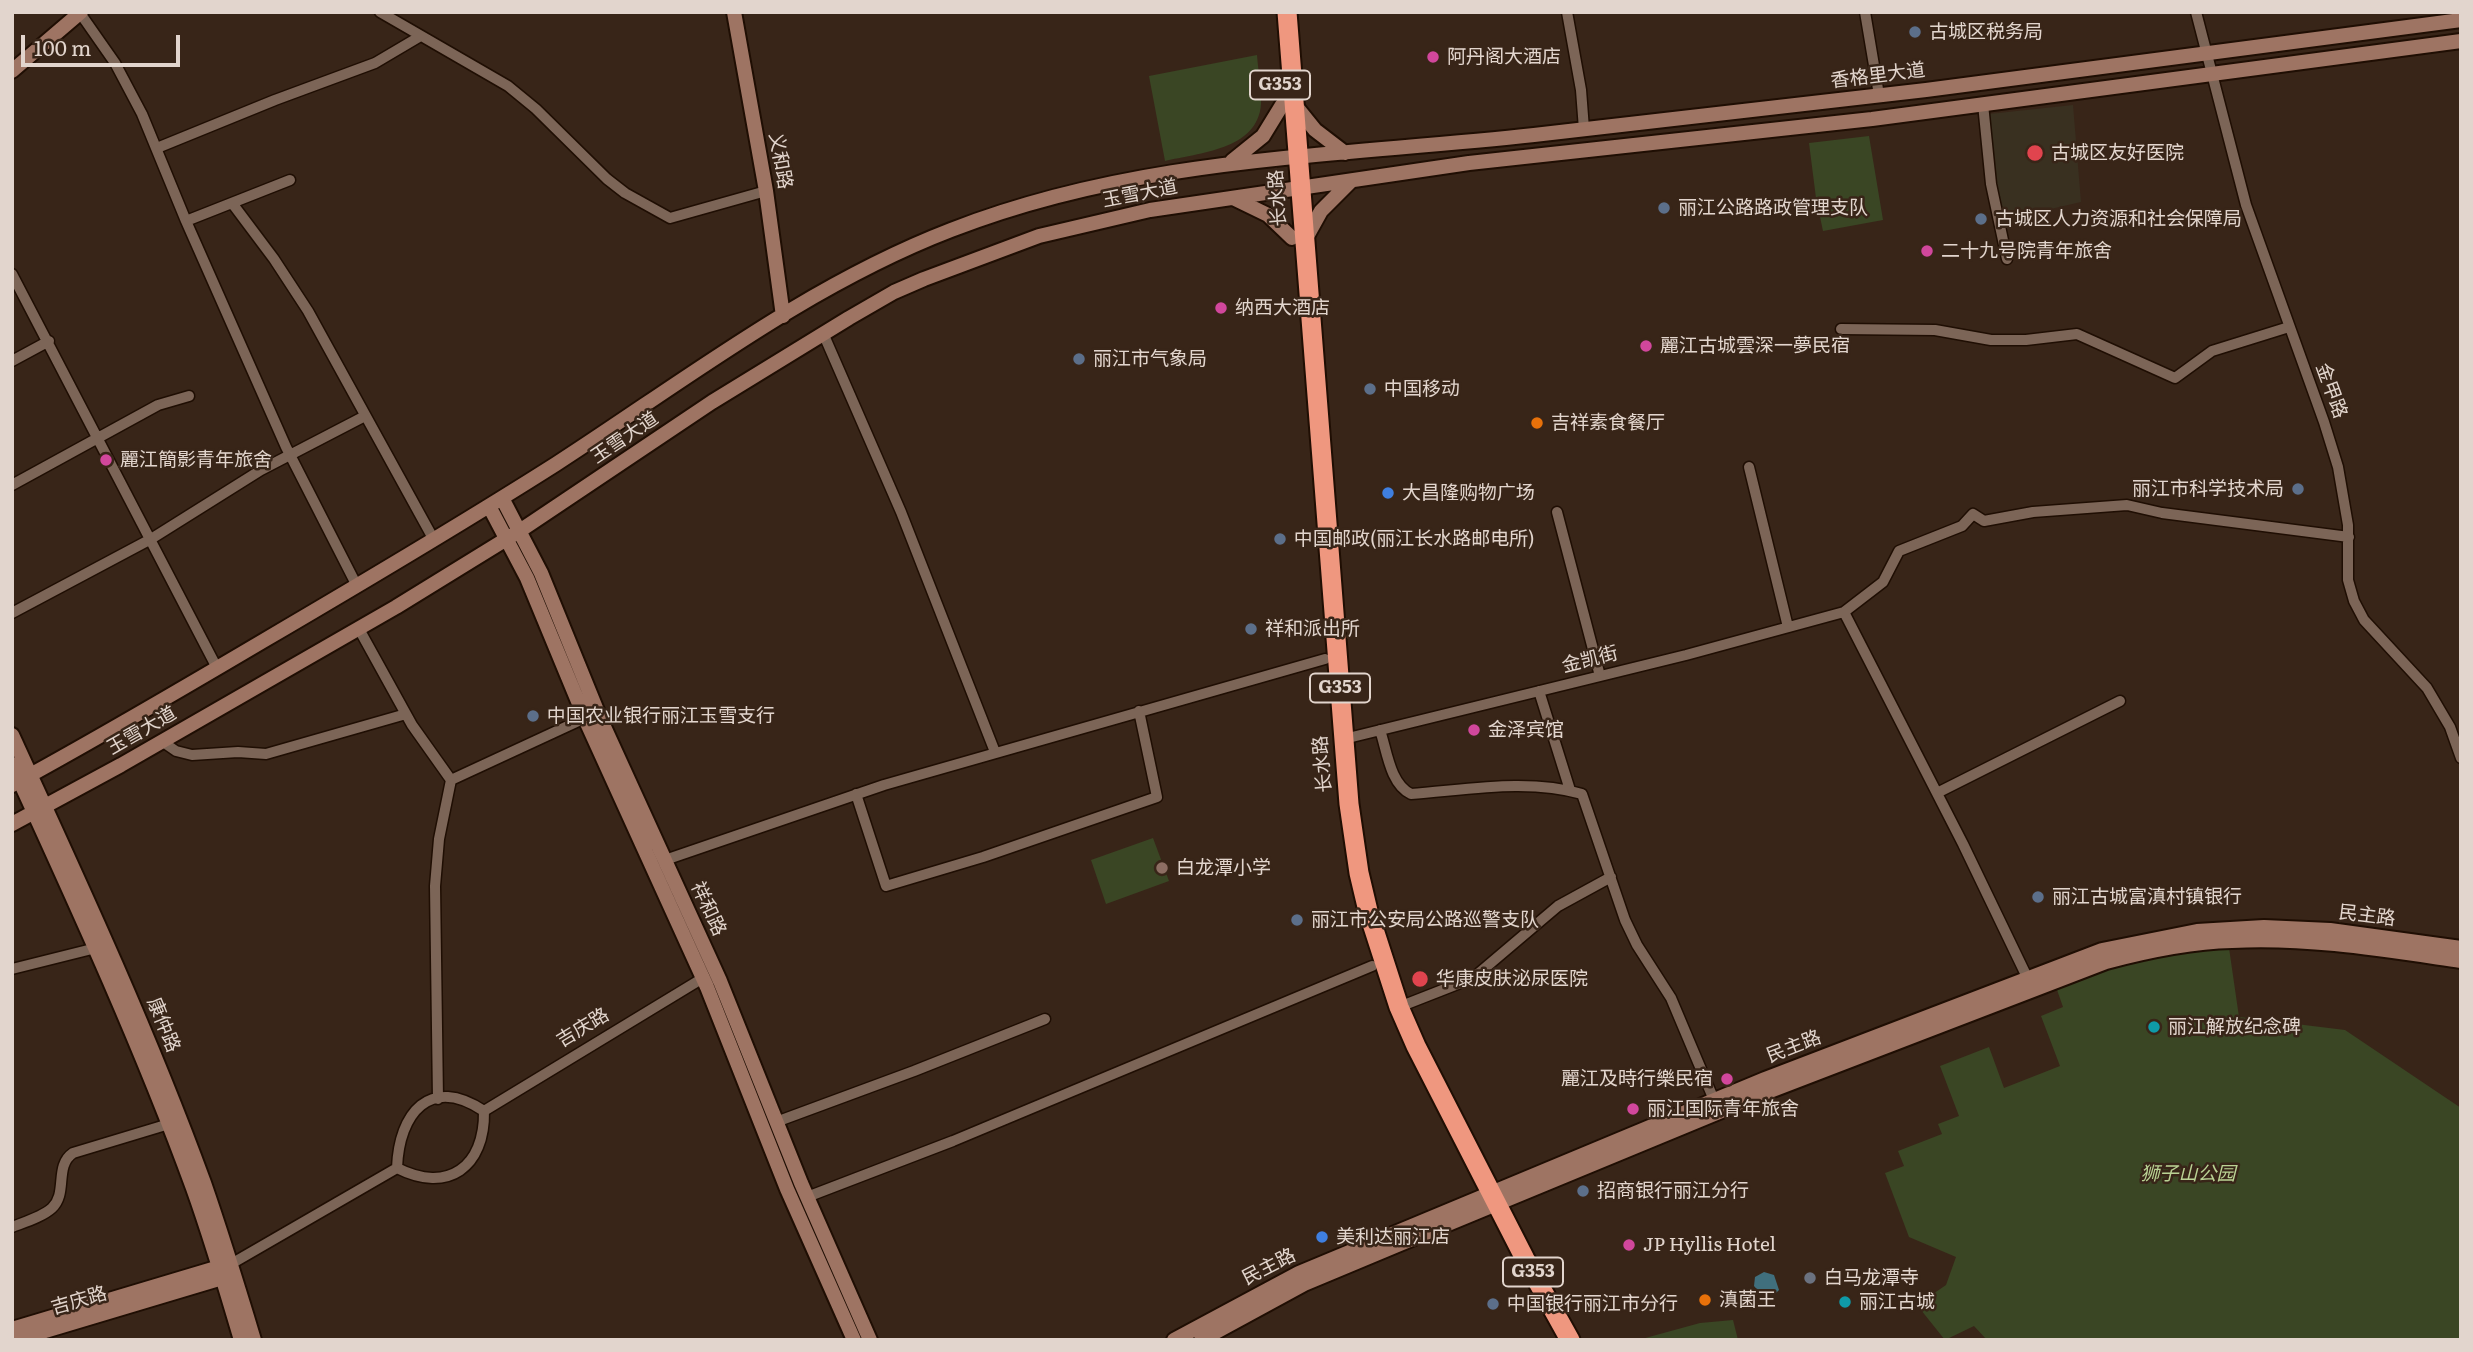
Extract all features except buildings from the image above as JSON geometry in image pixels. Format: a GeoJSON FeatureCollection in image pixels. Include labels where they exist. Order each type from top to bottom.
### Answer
{"type":"FeatureCollection","features":[{"type":"Feature","properties":{"kind":"highway","name":"长水路"},"geometry":{"type":"LineString","coordinates":[[1275,12],[1288,105],[1349,804],[1359,873],[1376,941],[1399,1007],[1556,1340]]}},
{"type":"Feature","properties":{"kind":"highway","name":"长水路"},"geometry":{"type":"LineString","coordinates":[[1287,12],[1288,105]]}},
{"type":"Feature","properties":{"kind":"highway","name":"长水路"},"geometry":{"type":"LineString","coordinates":[[1298,240],[1325,659],[1342,841],[1356,910],[1372,965],[1405,1051],[1570,1340]]}},
{"type":"Feature","properties":{"kind":"main road","name":"义和路"},"geometry":{"type":"LineString","coordinates":[[734,12],[766,191],[783,316]]}},
{"type":"Feature","properties":{"kind":"main road"},"geometry":{"type":"LineString","coordinates":[[12,71],[81,13]]}},
{"type":"Feature","properties":{"kind":"main road","name":"香格里大道"},"geometry":{"type":"LineString","coordinates":[[1292,158],[1584,129],[1880,95],[2461,19]]}},
{"type":"Feature","properties":{"kind":"main road"},"geometry":{"type":"LineString","coordinates":[[1294,189],[1469,163],[1872,118],[2461,41]]}},
{"type":"Feature","properties":{"kind":"main road"},"geometry":{"type":"LineString","coordinates":[[1228,163],[1247,151],[1263,136],[1288,105],[1345,153]]}},
{"type":"Feature","properties":{"kind":"main road","name":"玉雪大道"},"geometry":{"type":"LineString","coordinates":[[21,781],[102,737],[433,540],[502,498],[693,372],[878,261],[942,233],[1000,212],[1106,183],[1228,163],[1292,158]]}},
{"type":"Feature","properties":{"kind":"main road"},"geometry":{"type":"LineString","coordinates":[[1232,198],[1268,215],[1298,240],[1351,180]]}},
{"type":"Feature","properties":{"kind":"main road","name":"玉雪大道"},"geometry":{"type":"LineString","coordinates":[[12,824],[359,629],[520,530],[712,402],[894,292],[1020,242],[1114,218],[1294,189]]}},
{"type":"Feature","properties":{"kind":"main road","name":"祥和路"},"geometry":{"type":"LineString","coordinates":[[502,498],[541,573],[600,718],[720,981],[807,1197],[870,1340]]}},
{"type":"Feature","properties":{"kind":"main road","name":"祥和路"},"geometry":{"type":"LineString","coordinates":[[489,506],[537,600],[585,718],[703,978],[787,1189],[854,1340]]}},
{"type":"Feature","properties":{"kind":"main road","name":"康仲路"},"geometry":{"type":"LineString","coordinates":[[12,735],[21,781]]}},
{"type":"Feature","properties":{"kind":"main road","name":"康仲路"},"geometry":{"type":"LineString","coordinates":[[12,764],[40,809],[96,918],[152,1049],[197,1164],[227,1270],[241,1340]]}},
{"type":"Feature","properties":{"kind":"main road","name":"康仲路"},"geometry":{"type":"LineString","coordinates":[[40,809],[254,1340]]}},
{"type":"Feature","properties":{"kind":"main road","name":"民主路"},"geometry":{"type":"LineString","coordinates":[[1200,1340],[1304,1284],[1714,1100],[2070,961],[2125,944],[2186,932],[2230,928],[2330,930],[2461,948]]}},
{"type":"Feature","properties":{"kind":"main road","name":"民主路"},"geometry":{"type":"LineString","coordinates":[[1174,1340],[1299,1273],[2074,973],[2128,956],[2202,943],[2264,940],[2339,944],[2461,961]]}},
{"type":"Feature","properties":{"kind":"main road","name":"吉庆路"},"geometry":{"type":"LineString","coordinates":[[18,1336],[227,1270]]}},
{"type":"Feature","properties":{"kind":"street"},"geometry":{"type":"LineString","coordinates":[[380,12],[419,37],[472,63],[508,86],[536,109],[607,179],[625,193],[670,218],[766,191]]}},
{"type":"Feature","properties":{"kind":"street"},"geometry":{"type":"LineString","coordinates":[[1567,12],[1581,90],[1584,129]]}},
{"type":"Feature","properties":{"kind":"street"},"geometry":{"type":"LineString","coordinates":[[1865,12],[1880,95]]}},
{"type":"Feature","properties":{"kind":"street","name":"金甲路"},"geometry":{"type":"LineString","coordinates":[[2196,12],[2245,205],[2332,444],[2345,498],[2349,537],[2348,580],[2358,611],[2427,688],[2450,727],[2461,758]]}},
{"type":"Feature","properties":{"kind":"street"},"geometry":{"type":"LineString","coordinates":[[2460,12],[2461,19]]}},
{"type":"Feature","properties":{"kind":"street"},"geometry":{"type":"LineString","coordinates":[[81,13],[123,77],[157,148],[186,221],[290,455],[357,586]]}},
{"type":"Feature","properties":{"kind":"street"},"geometry":{"type":"LineString","coordinates":[[157,148],[375,63],[419,37]]}},
{"type":"Feature","properties":{"kind":"street"},"geometry":{"type":"LineString","coordinates":[[1983,104],[1991,184],[2007,259]]}},
{"type":"Feature","properties":{"kind":"street"},"geometry":{"type":"LineString","coordinates":[[186,221],[289,180]]}},
{"type":"Feature","properties":{"kind":"street"},"geometry":{"type":"LineString","coordinates":[[232,203],[297,293],[433,540]]}},
{"type":"Feature","properties":{"kind":"street"},"geometry":{"type":"LineString","coordinates":[[12,274],[16,288],[49,341],[218,668]]}},
{"type":"Feature","properties":{"kind":"street"},"geometry":{"type":"LineString","coordinates":[[1841,329],[1935,330],[1991,341],[2077,334],[2175,378],[2212,351],[2289,327]]}},
{"type":"Feature","properties":{"kind":"street"},"geometry":{"type":"LineString","coordinates":[[823,333],[901,512],[995,752]]}},
{"type":"Feature","properties":{"kind":"street"},"geometry":{"type":"LineString","coordinates":[[12,361],[49,341]]}},
{"type":"Feature","properties":{"kind":"street"},"geometry":{"type":"LineString","coordinates":[[12,485],[158,405],[189,396]]}},
{"type":"Feature","properties":{"kind":"street"},"geometry":{"type":"LineString","coordinates":[[12,613],[151,539],[261,470],[365,416]]}},
{"type":"Feature","properties":{"kind":"street"},"geometry":{"type":"LineString","coordinates":[[1749,467],[1788,627]]}},
{"type":"Feature","properties":{"kind":"street"},"geometry":{"type":"LineString","coordinates":[[2027,977],[1844,612],[1883,582],[1899,551],[1962,526],[1973,514],[1984,521],[2033,512],[2127,505],[2162,513],[2349,537]]}},
{"type":"Feature","properties":{"kind":"street"},"geometry":{"type":"LineString","coordinates":[[1557,512],[1601,676]]}},
{"type":"Feature","properties":{"kind":"street","name":"金凯街"},"geometry":{"type":"LineString","coordinates":[[1344,739],[1601,676],[1844,612]]}},
{"type":"Feature","properties":{"kind":"street"},"geometry":{"type":"LineString","coordinates":[[359,629],[406,713],[452,780],[439,839],[435,886],[438,1099]]}},
{"type":"Feature","properties":{"kind":"street"},"geometry":{"type":"LineString","coordinates":[[665,860],[856,794],[1325,659]]}},
{"type":"Feature","properties":{"kind":"street"},"geometry":{"type":"LineString","coordinates":[[1539,691],[1570,790]]}},
{"type":"Feature","properties":{"kind":"street"},"geometry":{"type":"LineString","coordinates":[[1937,793],[2120,701]]}},
{"type":"Feature","properties":{"kind":"street"},"geometry":{"type":"LineString","coordinates":[[856,794],[886,886],[983,858],[1157,797],[1139,711]]}},
{"type":"Feature","properties":{"kind":"street"},"geometry":{"type":"LineString","coordinates":[[163,741],[176,751],[192,755],[238,752],[266,754],[406,713]]}},
{"type":"Feature","properties":{"kind":"street"},"geometry":{"type":"LineString","coordinates":[[452,780],[585,718]]}},
{"type":"Feature","properties":{"kind":"street"},"geometry":{"type":"LineString","coordinates":[[1380,730],[1396,780],[1402,789],[1411,794],[1520,786],[1570,790],[1582,794],[1631,933],[1671,998],[1714,1100]]}},
{"type":"Feature","properties":{"kind":"street"},"geometry":{"type":"LineString","coordinates":[[1399,1007],[1468,980],[1558,906],[1611,877]]}},
{"type":"Feature","properties":{"kind":"street"},"geometry":{"type":"LineString","coordinates":[[12,969],[96,948]]}},
{"type":"Feature","properties":{"kind":"street"},"geometry":{"type":"LineString","coordinates":[[807,1197],[976,1131],[1372,965]]}},
{"type":"Feature","properties":{"kind":"street","name":"吉庆路"},"geometry":{"type":"LineString","coordinates":[[484,1111],[703,978]]}},
{"type":"Feature","properties":{"kind":"street"},"geometry":{"type":"LineString","coordinates":[[776,1122],[1045,1019]]}},
{"type":"Feature","properties":{"kind":"street"},"geometry":{"type":"LineString","coordinates":[[438,1099],[465,1100],[484,1111],[480,1144],[462,1171],[441,1178],[425,1178],[410,1175],[397,1168],[401,1135],[408,1118],[419,1105],[438,1099]]}},
{"type":"Feature","properties":{"kind":"street"},"geometry":{"type":"LineString","coordinates":[[12,1227],[53,1206],[59,1196],[60,1176],[65,1159],[69,1156],[169,1124]]}},
{"type":"Feature","properties":{"kind":"street","name":"吉庆路"},"geometry":{"type":"LineString","coordinates":[[227,1270],[397,1168]]}},
{"type":"Feature","properties":{"kind":"shaded area","name":"古城区友好医院"},"geometry":{"type":"Polygon","coordinates":[[[2073,105],[2081,202],[2003,220],[1997,192],[1989,114],[2073,105]]]}},
{"type":"Feature","properties":{"kind":"green space"},"geometry":{"type":"Polygon","coordinates":[[[1257,55],[1261,104],[1257,119],[1249,131],[1224,147],[1165,161],[1149,76],[1257,55]]]}},
{"type":"Feature","properties":{"kind":"green space"},"geometry":{"type":"Polygon","coordinates":[[[1869,136],[1883,220],[1823,231],[1809,143],[1869,136]]]}},
{"type":"Feature","properties":{"kind":"green space"},"geometry":{"type":"Polygon","coordinates":[[[1153,838],[1169,881],[1106,904],[1091,860],[1153,838]]]}},
{"type":"Feature","properties":{"kind":"green space","name":"狮子山公园"},"geometry":{"type":"Polygon","coordinates":[[[2229,948],[2239,1017],[2345,1030],[2461,1108],[2461,1340],[1987,1340],[1974,1326],[1945,1340],[1917,1305],[1946,1285],[1956,1257],[1909,1237],[1885,1173],[1904,1166],[1898,1151],[1942,1134],[1938,1124],[1959,1116],[1940,1066],[1989,1047],[2004,1088],[2060,1066],[2041,1016],[2063,1007],[2056,987],[2135,960],[2173,953],[2229,948]]]}},
{"type":"Feature","properties":{"kind":"green space"},"geometry":{"type":"Polygon","coordinates":[[[1733,1320],[1738,1340],[1638,1340],[1700,1323],[1733,1320]]]}},
{"type":"Feature","properties":{"kind":"water"},"geometry":{"type":"Polygon","coordinates":[[[1764,1272],[1774,1275],[1779,1290],[1774,1295],[1762,1295],[1754,1286],[1755,1277],[1764,1272]]]}},
{"type":"Feature","properties":{"kind":"place","name":"古城区税务局"},"geometry":{"type":"Point","coordinates":[1915,32]}},
{"type":"Feature","properties":{"kind":"place","name":"阿丹阁大酒店"},"geometry":{"type":"Point","coordinates":[1433,57]}},
{"type":"Feature","properties":{"kind":"place","name":"古城区友好医院"},"geometry":{"type":"Point","coordinates":[2035,153]}},
{"type":"Feature","properties":{"kind":"place","name":"丽江公路路政管理支队"},"geometry":{"type":"Point","coordinates":[1664,208]}},
{"type":"Feature","properties":{"kind":"place","name":"古城区人力资源和社会保障局"},"geometry":{"type":"Point","coordinates":[1981,219]}},
{"type":"Feature","properties":{"kind":"place","name":"二十九号院青年旅舍"},"geometry":{"type":"Point","coordinates":[1927,251]}},
{"type":"Feature","properties":{"kind":"place","name":"纳西大酒店"},"geometry":{"type":"Point","coordinates":[1221,308]}},
{"type":"Feature","properties":{"kind":"place","name":"麗江古城雲深一夢民宿"},"geometry":{"type":"Point","coordinates":[1646,346]}},
{"type":"Feature","properties":{"kind":"place","name":"丽江市气象局"},"geometry":{"type":"Point","coordinates":[1079,359]}},
{"type":"Feature","properties":{"kind":"place","name":"中国移动"},"geometry":{"type":"Point","coordinates":[1370,389]}},
{"type":"Feature","properties":{"kind":"place","name":"吉祥素食餐厅"},"geometry":{"type":"Point","coordinates":[1537,423]}},
{"type":"Feature","properties":{"kind":"place","name":"麗江簡影青年旅舍"},"geometry":{"type":"Point","coordinates":[106,460]}},
{"type":"Feature","properties":{"kind":"place","name":"丽江市科学技术局"},"geometry":{"type":"Point","coordinates":[2298,489]}},
{"type":"Feature","properties":{"kind":"place","name":"大昌隆购物广场"},"geometry":{"type":"Point","coordinates":[1388,493]}},
{"type":"Feature","properties":{"kind":"place","name":"中国邮政(丽江长水路邮电所)"},"geometry":{"type":"Point","coordinates":[1280,539]}},
{"type":"Feature","properties":{"kind":"place","name":"祥和派出所"},"geometry":{"type":"Point","coordinates":[1251,629]}},
{"type":"Feature","properties":{"kind":"place","name":"中国农业银行丽江玉雪支行"},"geometry":{"type":"Point","coordinates":[533,716]}},
{"type":"Feature","properties":{"kind":"place","name":"金泽宾馆"},"geometry":{"type":"Point","coordinates":[1474,730]}},
{"type":"Feature","properties":{"kind":"place","name":"白龙潭小学"},"geometry":{"type":"Point","coordinates":[1162,868]}},
{"type":"Feature","properties":{"kind":"place","name":"丽江古城富滇村镇银行"},"geometry":{"type":"Point","coordinates":[2038,897]}},
{"type":"Feature","properties":{"kind":"place","name":"丽江市公安局公路巡警支队"},"geometry":{"type":"Point","coordinates":[1297,920]}},
{"type":"Feature","properties":{"kind":"place","name":"华康皮肤泌尿医院"},"geometry":{"type":"Point","coordinates":[1420,979]}},
{"type":"Feature","properties":{"kind":"place","name":"丽江解放纪念碑"},"geometry":{"type":"Point","coordinates":[2154,1027]}},
{"type":"Feature","properties":{"kind":"place","name":"麗江及時行樂民宿"},"geometry":{"type":"Point","coordinates":[1727,1079]}},
{"type":"Feature","properties":{"kind":"place","name":"丽江国际青年旅舍"},"geometry":{"type":"Point","coordinates":[1633,1109]}},
{"type":"Feature","properties":{"kind":"place","name":"招商银行丽江分行"},"geometry":{"type":"Point","coordinates":[1583,1191]}},
{"type":"Feature","properties":{"kind":"place","name":"美利达丽江店"},"geometry":{"type":"Point","coordinates":[1322,1237]}},
{"type":"Feature","properties":{"kind":"place","name":"JP Hyllis Hotel"},"geometry":{"type":"Point","coordinates":[1629,1245]}},
{"type":"Feature","properties":{"kind":"place","name":"白马龙潭寺"},"geometry":{"type":"Point","coordinates":[1810,1278]}},
{"type":"Feature","properties":{"kind":"place","name":"滇菌王"},"geometry":{"type":"Point","coordinates":[1705,1300]}},
{"type":"Feature","properties":{"kind":"place","name":"丽江古城"},"geometry":{"type":"Point","coordinates":[1845,1302]}},
{"type":"Feature","properties":{"kind":"place","name":"中国银行丽江市分行"},"geometry":{"type":"Point","coordinates":[1493,1304]}}]}
